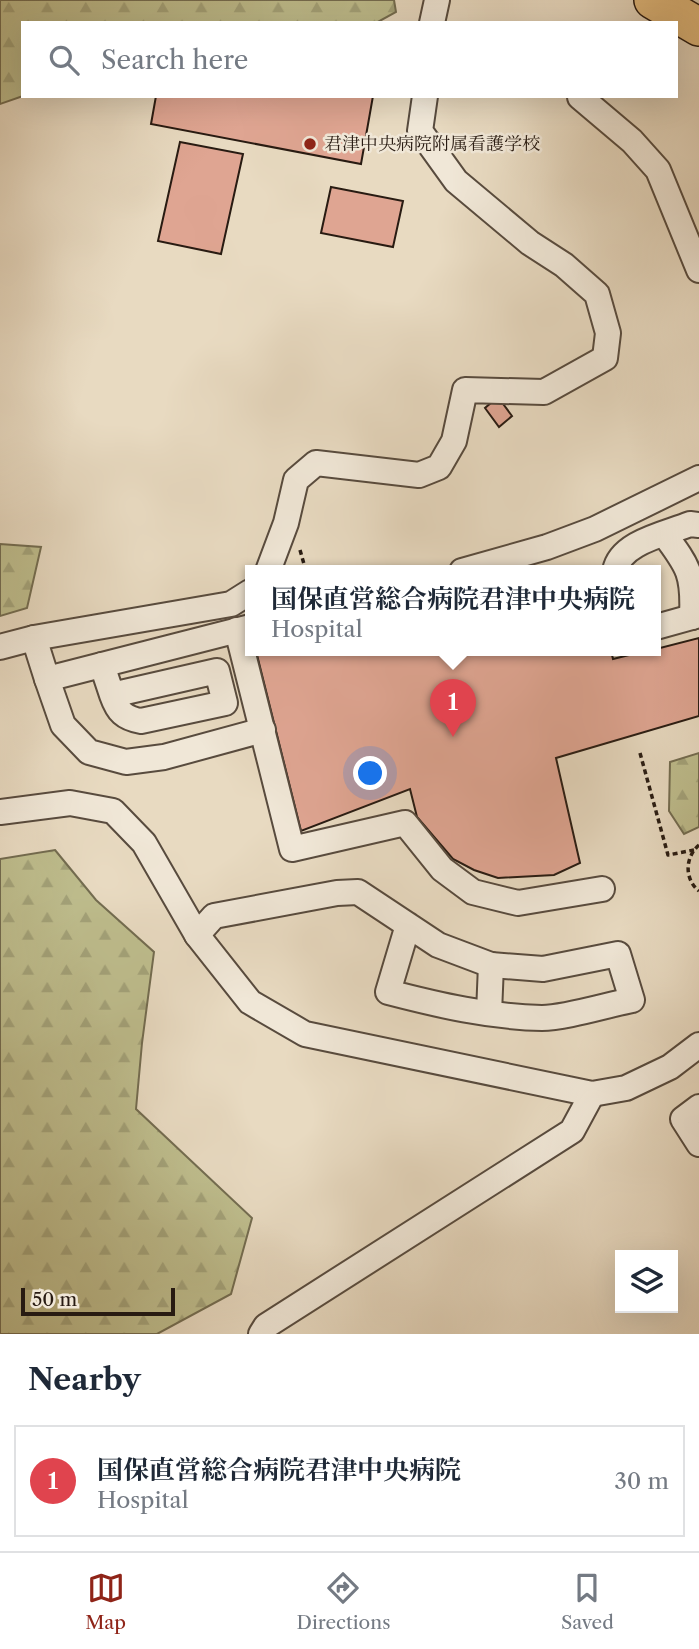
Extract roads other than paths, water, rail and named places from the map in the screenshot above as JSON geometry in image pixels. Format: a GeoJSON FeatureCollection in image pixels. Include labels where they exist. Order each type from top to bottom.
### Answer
{"type":"FeatureCollection","features":[{"type":"Feature","properties":{"kind":"highway"},"geometry":{"type":"LineString","coordinates":[[653,0],[699,27]]}},
{"type":"Feature","properties":{"kind":"street"},"geometry":{"type":"LineString","coordinates":[[432,21],[437,0]]}},
{"type":"Feature","properties":{"kind":"street"},"geometry":{"type":"LineString","coordinates":[[270,565],[286,523],[296,480],[316,463],[419,475],[439,467],[454,441],[465,390],[544,392],[605,358],[608,333],[597,294],[564,265],[530,243],[456,181],[421,131],[425,98]]}},
{"type":"Feature","properties":{"kind":"street"},"geometry":{"type":"LineString","coordinates":[[581,98],[632,141],[658,170],[692,231],[699,270]]}},
{"type":"Feature","properties":{"kind":"street"},"geometry":{"type":"LineString","coordinates":[[484,565],[547,547],[595,529],[699,478]]}},
{"type":"Feature","properties":{"kind":"street"},"geometry":{"type":"LineString","coordinates":[[616,565],[630,547],[690,524],[699,525]]}},
{"type":"Feature","properties":{"kind":"street"},"geometry":{"type":"LineString","coordinates":[[661,626],[696,616],[693,589],[685,563],[664,534]]}},
{"type":"Feature","properties":{"kind":"street"},"geometry":{"type":"LineString","coordinates":[[0,647],[34,638],[231,604],[245,595]]}},
{"type":"Feature","properties":{"kind":"street"},"geometry":{"type":"LineString","coordinates":[[47,679],[244,628]]}},
{"type":"Feature","properties":{"kind":"street"},"geometry":{"type":"LineString","coordinates":[[34,638],[63,725],[89,752],[126,762],[164,757],[262,730]]}},
{"type":"Feature","properties":{"kind":"street"},"geometry":{"type":"LineString","coordinates":[[249,656],[262,730],[292,849],[405,823],[442,869],[473,892],[518,903],[602,889]]}},
{"type":"Feature","properties":{"kind":"street"},"geometry":{"type":"LineString","coordinates":[[102,665],[112,695]]}},
{"type":"Feature","properties":{"kind":"street"},"geometry":{"type":"LineString","coordinates":[[0,812],[70,803],[113,811],[144,843],[197,935],[250,1002],[304,1034],[592,1094],[626,1088],[670,1067],[699,1045]]}},
{"type":"Feature","properties":{"kind":"street"},"geometry":{"type":"LineString","coordinates":[[197,935],[214,916],[337,893],[358,892],[438,944],[491,965],[543,969],[618,954],[632,1000],[544,1018],[489,1013],[429,1003],[388,992],[408,925]]}},
{"type":"Feature","properties":{"kind":"street"},"geometry":{"type":"LineString","coordinates":[[489,1013],[491,965]]}},
{"type":"Feature","properties":{"kind":"street"},"geometry":{"type":"LineString","coordinates":[[261,1334],[267,1326],[572,1131],[592,1094]]}},
{"type":"Feature","properties":{"kind":"street"},"geometry":{"type":"LineString","coordinates":[[699,1107],[683,1119],[699,1144]]}},
{"type":"Feature","properties":{"kind":"place","name":"君津中央病院附属看護学校"},"geometry":{"type":"Point","coordinates":[310,144]}},
{"type":"Feature","properties":{"kind":"place","name":"国保直営総合病院君津中央病院"},"geometry":{"type":"Point","coordinates":[453,737]}}]}
